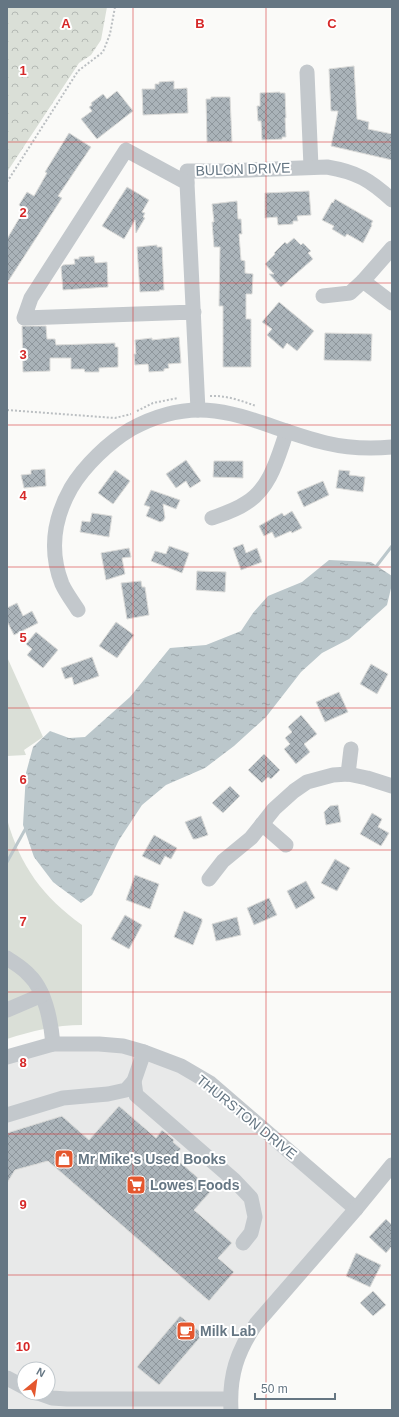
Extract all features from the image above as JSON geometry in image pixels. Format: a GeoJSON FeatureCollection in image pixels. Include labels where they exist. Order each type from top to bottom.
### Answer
{"type":"FeatureCollection","features":[{"type":"Feature","properties":{"kind":"street","name":"BULON DRIVE"},"geometry":{"type":"LineString","coordinates":[[307,72],[311,167]]}},
{"type":"Feature","properties":{"kind":"street"},"geometry":{"type":"LineString","coordinates":[[194,312],[24,318],[31,298],[126,150],[187,183],[194,312],[198,410]]}},
{"type":"Feature","properties":{"kind":"street","name":"BULON DRIVE"},"geometry":{"type":"LineString","coordinates":[[187,183],[187,171],[327,167],[339,169],[360,176],[377,187],[392,200]]}},
{"type":"Feature","properties":{"kind":"street"},"geometry":{"type":"LineString","coordinates":[[323,296],[350,293],[392,248]]}},
{"type":"Feature","properties":{"kind":"street"},"geometry":{"type":"LineString","coordinates":[[362,281],[392,303]]}},
{"type":"Feature","properties":{"kind":"street"},"geometry":{"type":"LineString","coordinates":[[78,610],[62,585],[56,561],[54,539],[65,498],[80,476],[102,452],[126,432],[148,420],[161,416],[198,410],[215,410],[237,414],[325,443],[344,446],[392,447]]}},
{"type":"Feature","properties":{"kind":"street"},"geometry":{"type":"LineString","coordinates":[[212,518],[247,503],[262,489],[272,471],[287,431]]}},
{"type":"Feature","properties":{"kind":"street"},"geometry":{"type":"LineString","coordinates":[[348,774],[351,749]]}},
{"type":"Feature","properties":{"kind":"street"},"geometry":{"type":"LineString","coordinates":[[209,879],[223,861],[243,846],[274,809],[294,791],[307,782],[333,775],[348,774],[392,786]]}},
{"type":"Feature","properties":{"kind":"street"},"geometry":{"type":"LineString","coordinates":[[262,824],[286,845]]}},
{"type":"Feature","properties":{"kind":"street"},"geometry":{"type":"LineString","coordinates":[[7,958],[30,975],[42,995],[51,1022],[53,1044]]}},
{"type":"Feature","properties":{"kind":"street"},"geometry":{"type":"LineString","coordinates":[[7,1010],[42,995]]}},
{"type":"Feature","properties":{"kind":"street","name":"THURSTON DRIVE"},"geometry":{"type":"LineString","coordinates":[[7,1057],[53,1044],[99,1044],[123,1046],[181,1066],[210,1083],[356,1209]]}},
{"type":"Feature","properties":{"kind":"street"},"geometry":{"type":"LineString","coordinates":[[7,1115],[63,1098],[108,1094],[126,1090],[134,1081],[144,1052]]}},
{"type":"Feature","properties":{"kind":"street"},"geometry":{"type":"LineString","coordinates":[[134,1081],[136,1094],[234,1180],[250,1198],[255,1217],[251,1233],[243,1243]]}},
{"type":"Feature","properties":{"kind":"street"},"geometry":{"type":"LineString","coordinates":[[56,1400],[230,1405],[235,1364],[245,1340],[256,1324],[356,1209],[392,1165]]}},
{"type":"Feature","properties":{"kind":"street"},"geometry":{"type":"LineString","coordinates":[[7,1378],[16,1383]]}},
{"type":"Feature","properties":{"kind":"path"},"geometry":{"type":"LineString","coordinates":[[7,182],[78,71],[103,52],[110,34],[115,7]]}},
{"type":"Feature","properties":{"kind":"path"},"geometry":{"type":"LineString","coordinates":[[7,410],[115,418],[133,413],[153,403],[180,398]]}},
{"type":"Feature","properties":{"kind":"shaded area"},"geometry":{"type":"Polygon","coordinates":[[[77,1043],[181,1066],[356,1209],[245,1340],[231,1410],[7,1410],[7,1057],[77,1043]]]}},
{"type":"Feature","properties":{"kind":"green space"},"geometry":{"type":"Polygon","coordinates":[[[7,7],[107,7],[101,40],[91,55],[79,63],[7,172],[7,7]]]}},
{"type":"Feature","properties":{"kind":"green space"},"geometry":{"type":"Polygon","coordinates":[[[7,657],[43,737],[24,750],[26,755],[7,756],[7,657]]]}},
{"type":"Feature","properties":{"kind":"green space"},"geometry":{"type":"Polygon","coordinates":[[[7,819],[12,836],[26,866],[35,879],[56,903],[82,925],[82,1025],[44,1029],[7,1039],[7,819]]]}},
{"type":"Feature","properties":{"kind":"water"},"geometry":{"type":"Polygon","coordinates":[[[329,560],[371,562],[392,576],[392,584],[387,605],[349,639],[322,653],[301,672],[266,717],[234,746],[205,768],[166,785],[142,805],[119,840],[92,895],[81,903],[53,882],[34,857],[23,825],[26,773],[33,747],[50,731],[69,738],[85,737],[130,697],[170,648],[206,645],[241,631],[253,613],[268,596],[302,582],[329,560]]]}},
{"type":"Feature","properties":{"kind":"building"},"geometry":{"type":"Polygon","coordinates":[[[354,66],[357,119],[369,122],[368,129],[392,134],[392,160],[331,146],[338,111],[331,111],[329,69],[354,66]]]}},
{"type":"Feature","properties":{"kind":"building"},"geometry":{"type":"Polygon","coordinates":[[[174,81],[174,89],[187,88],[188,113],[143,115],[142,89],[155,89],[155,84],[159,84],[159,82],[174,81]]]}},
{"type":"Feature","properties":{"kind":"building"},"geometry":{"type":"Polygon","coordinates":[[[117,91],[133,111],[97,139],[81,119],[92,111],[89,107],[92,105],[91,103],[103,94],[107,99],[117,91]]]}},
{"type":"Feature","properties":{"kind":"building"},"geometry":{"type":"Polygon","coordinates":[[[260,93],[285,93],[286,137],[282,137],[282,139],[262,140],[261,121],[258,121],[257,106],[260,106],[260,93]]]}},
{"type":"Feature","properties":{"kind":"building"},"geometry":{"type":"Polygon","coordinates":[[[211,97],[230,97],[232,142],[207,142],[206,99],[211,99],[211,97]]]}},
{"type":"Feature","properties":{"kind":"building"},"geometry":{"type":"Polygon","coordinates":[[[69,133],[91,147],[58,196],[62,198],[7,283],[7,239],[23,212],[19,210],[21,207],[19,205],[27,192],[34,196],[47,173],[45,172],[69,133]]]}},
{"type":"Feature","properties":{"kind":"building"},"geometry":{"type":"Polygon","coordinates":[[[127,187],[149,200],[142,212],[145,213],[143,217],[145,218],[136,233],[135,220],[124,239],[102,226],[127,187]]]}},
{"type":"Feature","properties":{"kind":"building"},"geometry":{"type":"Polygon","coordinates":[[[309,191],[311,215],[297,216],[298,221],[293,221],[293,224],[278,225],[277,217],[265,218],[265,193],[309,191]]]}},
{"type":"Feature","properties":{"kind":"building"},"geometry":{"type":"Polygon","coordinates":[[[335,199],[373,221],[363,243],[347,234],[345,237],[332,229],[334,226],[322,220],[335,199]]]}},
{"type":"Feature","properties":{"kind":"building"},"geometry":{"type":"Polygon","coordinates":[[[237,201],[238,219],[241,219],[242,234],[239,234],[241,260],[245,261],[245,273],[253,274],[252,294],[246,294],[246,319],[251,319],[251,367],[223,367],[223,306],[219,306],[220,247],[214,247],[212,204],[237,201]]]}},
{"type":"Feature","properties":{"kind":"building"},"geometry":{"type":"Polygon","coordinates":[[[294,238],[301,245],[303,243],[311,251],[308,253],[313,259],[281,287],[269,274],[274,274],[265,264],[285,242],[287,244],[294,238]]]}},
{"type":"Feature","properties":{"kind":"building"},"geometry":{"type":"Polygon","coordinates":[[[157,245],[157,247],[162,247],[164,290],[140,292],[137,247],[157,245]]]}},
{"type":"Feature","properties":{"kind":"building"},"geometry":{"type":"Polygon","coordinates":[[[94,256],[95,263],[107,262],[108,287],[63,290],[61,267],[63,265],[75,264],[74,259],[79,259],[79,257],[94,256]]]}},
{"type":"Feature","properties":{"kind":"building"},"geometry":{"type":"Polygon","coordinates":[[[279,302],[314,331],[297,351],[287,343],[283,349],[267,335],[272,329],[262,322],[279,302]]]}},
{"type":"Feature","properties":{"kind":"building"},"geometry":{"type":"Polygon","coordinates":[[[22,326],[46,326],[47,339],[55,339],[56,345],[115,343],[115,347],[118,347],[118,367],[99,368],[99,372],[85,372],[84,369],[71,369],[71,358],[50,358],[50,371],[23,372],[22,326]]]}},
{"type":"Feature","properties":{"kind":"building"},"geometry":{"type":"Polygon","coordinates":[[[325,333],[372,334],[371,361],[324,360],[325,333]]]}},
{"type":"Feature","properties":{"kind":"building"},"geometry":{"type":"Polygon","coordinates":[[[179,337],[181,363],[168,364],[169,368],[164,369],[164,371],[149,372],[148,364],[135,365],[135,340],[179,337]]]}},
{"type":"Feature","properties":{"kind":"building"},"geometry":{"type":"Polygon","coordinates":[[[186,460],[201,481],[190,488],[186,481],[176,488],[166,474],[186,460]]]}},
{"type":"Feature","properties":{"kind":"building"},"geometry":{"type":"Polygon","coordinates":[[[214,461],[243,461],[243,478],[213,477],[214,461]]]}},
{"type":"Feature","properties":{"kind":"building"},"geometry":{"type":"Polygon","coordinates":[[[45,469],[46,486],[24,488],[21,475],[31,474],[31,470],[45,469]]]}},
{"type":"Feature","properties":{"kind":"building"},"geometry":{"type":"Polygon","coordinates":[[[115,470],[130,481],[113,504],[98,493],[115,470]]]}},
{"type":"Feature","properties":{"kind":"building"},"geometry":{"type":"Polygon","coordinates":[[[339,470],[350,471],[349,475],[365,477],[363,492],[336,488],[339,470]]]}},
{"type":"Feature","properties":{"kind":"building"},"geometry":{"type":"Polygon","coordinates":[[[323,481],[329,495],[304,507],[297,492],[323,481]]]}},
{"type":"Feature","properties":{"kind":"building"},"geometry":{"type":"Polygon","coordinates":[[[151,490],[180,500],[176,509],[163,504],[165,518],[160,522],[146,516],[150,507],[144,505],[151,490]]]}},
{"type":"Feature","properties":{"kind":"building"},"geometry":{"type":"Polygon","coordinates":[[[292,511],[302,528],[292,533],[291,531],[275,538],[272,532],[264,536],[259,526],[282,513],[284,516],[292,511]]]}},
{"type":"Feature","properties":{"kind":"building"},"geometry":{"type":"Polygon","coordinates":[[[92,513],[112,516],[109,537],[80,532],[82,521],[90,522],[92,513]]]}},
{"type":"Feature","properties":{"kind":"building"},"geometry":{"type":"Polygon","coordinates":[[[243,544],[246,553],[257,548],[262,562],[241,570],[233,548],[243,544]]]}},
{"type":"Feature","properties":{"kind":"building"},"geometry":{"type":"Polygon","coordinates":[[[169,546],[189,553],[182,573],[151,561],[155,551],[166,554],[169,546]]]}},
{"type":"Feature","properties":{"kind":"building"},"geometry":{"type":"Polygon","coordinates":[[[129,548],[131,557],[122,558],[125,574],[106,580],[101,553],[129,548]]]}},
{"type":"Feature","properties":{"kind":"building"},"geometry":{"type":"Polygon","coordinates":[[[197,571],[226,572],[225,592],[196,590],[197,571]]]}},
{"type":"Feature","properties":{"kind":"building"},"geometry":{"type":"Polygon","coordinates":[[[141,581],[142,587],[145,587],[149,615],[127,619],[121,583],[141,581]]]}},
{"type":"Feature","properties":{"kind":"building"},"geometry":{"type":"Polygon","coordinates":[[[17,603],[23,616],[32,611],[38,623],[14,635],[7,621],[7,608],[17,603]]]}},
{"type":"Feature","properties":{"kind":"building"},"geometry":{"type":"Polygon","coordinates":[[[116,622],[134,635],[117,658],[99,646],[116,622]]]}},
{"type":"Feature","properties":{"kind":"building"},"geometry":{"type":"Polygon","coordinates":[[[36,632],[58,650],[43,668],[27,655],[32,649],[26,644],[36,632]]]}},
{"type":"Feature","properties":{"kind":"building"},"geometry":{"type":"Polygon","coordinates":[[[92,657],[99,676],[74,685],[72,677],[65,679],[61,668],[92,657]]]}},
{"type":"Feature","properties":{"kind":"building"},"geometry":{"type":"Polygon","coordinates":[[[371,664],[388,674],[377,694],[360,684],[371,664]]]}},
{"type":"Feature","properties":{"kind":"building"},"geometry":{"type":"Polygon","coordinates":[[[339,692],[348,712],[325,722],[316,702],[339,692]]]}},
{"type":"Feature","properties":{"kind":"building"},"geometry":{"type":"Polygon","coordinates":[[[301,715],[317,734],[304,744],[310,752],[296,764],[284,749],[290,744],[285,738],[292,732],[288,727],[301,715]]]}},
{"type":"Feature","properties":{"kind":"building"},"geometry":{"type":"Polygon","coordinates":[[[264,754],[280,770],[271,779],[268,777],[262,783],[248,770],[264,754]]]}},
{"type":"Feature","properties":{"kind":"building"},"geometry":{"type":"Polygon","coordinates":[[[230,786],[240,796],[223,813],[212,803],[230,786]]]}},
{"type":"Feature","properties":{"kind":"building"},"geometry":{"type":"Polygon","coordinates":[[[338,805],[341,822],[326,825],[324,812],[330,806],[338,805]]]}},
{"type":"Feature","properties":{"kind":"building"},"geometry":{"type":"Polygon","coordinates":[[[372,813],[382,819],[378,827],[389,833],[381,846],[360,834],[372,813]]]}},
{"type":"Feature","properties":{"kind":"building"},"geometry":{"type":"Polygon","coordinates":[[[201,816],[208,835],[193,839],[185,822],[201,816]]]}},
{"type":"Feature","properties":{"kind":"building"},"geometry":{"type":"Polygon","coordinates":[[[154,835],[177,848],[171,859],[165,856],[160,865],[142,856],[154,835]]]}},
{"type":"Feature","properties":{"kind":"building"},"geometry":{"type":"Polygon","coordinates":[[[335,859],[350,868],[337,891],[321,883],[335,859]]]}},
{"type":"Feature","properties":{"kind":"building"},"geometry":{"type":"Polygon","coordinates":[[[135,875],[159,884],[150,909],[126,900],[135,875]]]}},
{"type":"Feature","properties":{"kind":"building"},"geometry":{"type":"Polygon","coordinates":[[[306,881],[315,898],[296,909],[287,891],[306,881]]]}},
{"type":"Feature","properties":{"kind":"building"},"geometry":{"type":"Polygon","coordinates":[[[269,898],[277,915],[254,925],[247,908],[269,898]]]}},
{"type":"Feature","properties":{"kind":"building"},"geometry":{"type":"Polygon","coordinates":[[[184,911],[202,919],[193,945],[174,937],[184,911]]]}},
{"type":"Feature","properties":{"kind":"building"},"geometry":{"type":"Polygon","coordinates":[[[125,915],[142,925],[129,949],[111,939],[125,915]]]}},
{"type":"Feature","properties":{"kind":"building"},"geometry":{"type":"Polygon","coordinates":[[[237,917],[241,935],[216,941],[212,924],[237,917]]]}},
{"type":"Feature","properties":{"kind":"building"},"geometry":{"type":"Polygon","coordinates":[[[119,1106],[156,1138],[162,1130],[174,1140],[173,1142],[181,1149],[174,1157],[212,1190],[194,1210],[232,1243],[218,1258],[234,1272],[209,1301],[48,1161],[15,1170],[7,1183],[7,1133],[62,1116],[89,1140],[119,1106]]]}},
{"type":"Feature","properties":{"kind":"building"},"geometry":{"type":"Polygon","coordinates":[[[386,1219],[392,1225],[392,1246],[386,1253],[369,1237],[386,1219]]]}},
{"type":"Feature","properties":{"kind":"building"},"geometry":{"type":"Polygon","coordinates":[[[356,1253],[381,1265],[370,1287],[346,1276],[356,1253]]]}},
{"type":"Feature","properties":{"kind":"building"},"geometry":{"type":"Polygon","coordinates":[[[373,1291],[386,1305],[373,1316],[360,1303],[373,1291]]]}},
{"type":"Feature","properties":{"kind":"building"},"geometry":{"type":"Polygon","coordinates":[[[180,1316],[203,1334],[159,1385],[137,1367],[180,1316]]]}},
{"type":"Feature","properties":{"kind":"waterway"},"geometry":{"type":"LineString","coordinates":[[375,568],[392,546]]}},
{"type":"Feature","properties":{"kind":"waterway"},"geometry":{"type":"LineString","coordinates":[[7,862],[27,826]]}},
{"type":"Feature","properties":{"kind":"place","name":"Mr Mike's Used Books"},"geometry":{"type":"Point","coordinates":[64,1159]}},
{"type":"Feature","properties":{"kind":"place","name":"Lowes Foods"},"geometry":{"type":"Point","coordinates":[136,1185]}},
{"type":"Feature","properties":{"kind":"place","name":"Milk Lab"},"geometry":{"type":"Point","coordinates":[186,1331]}}]}
